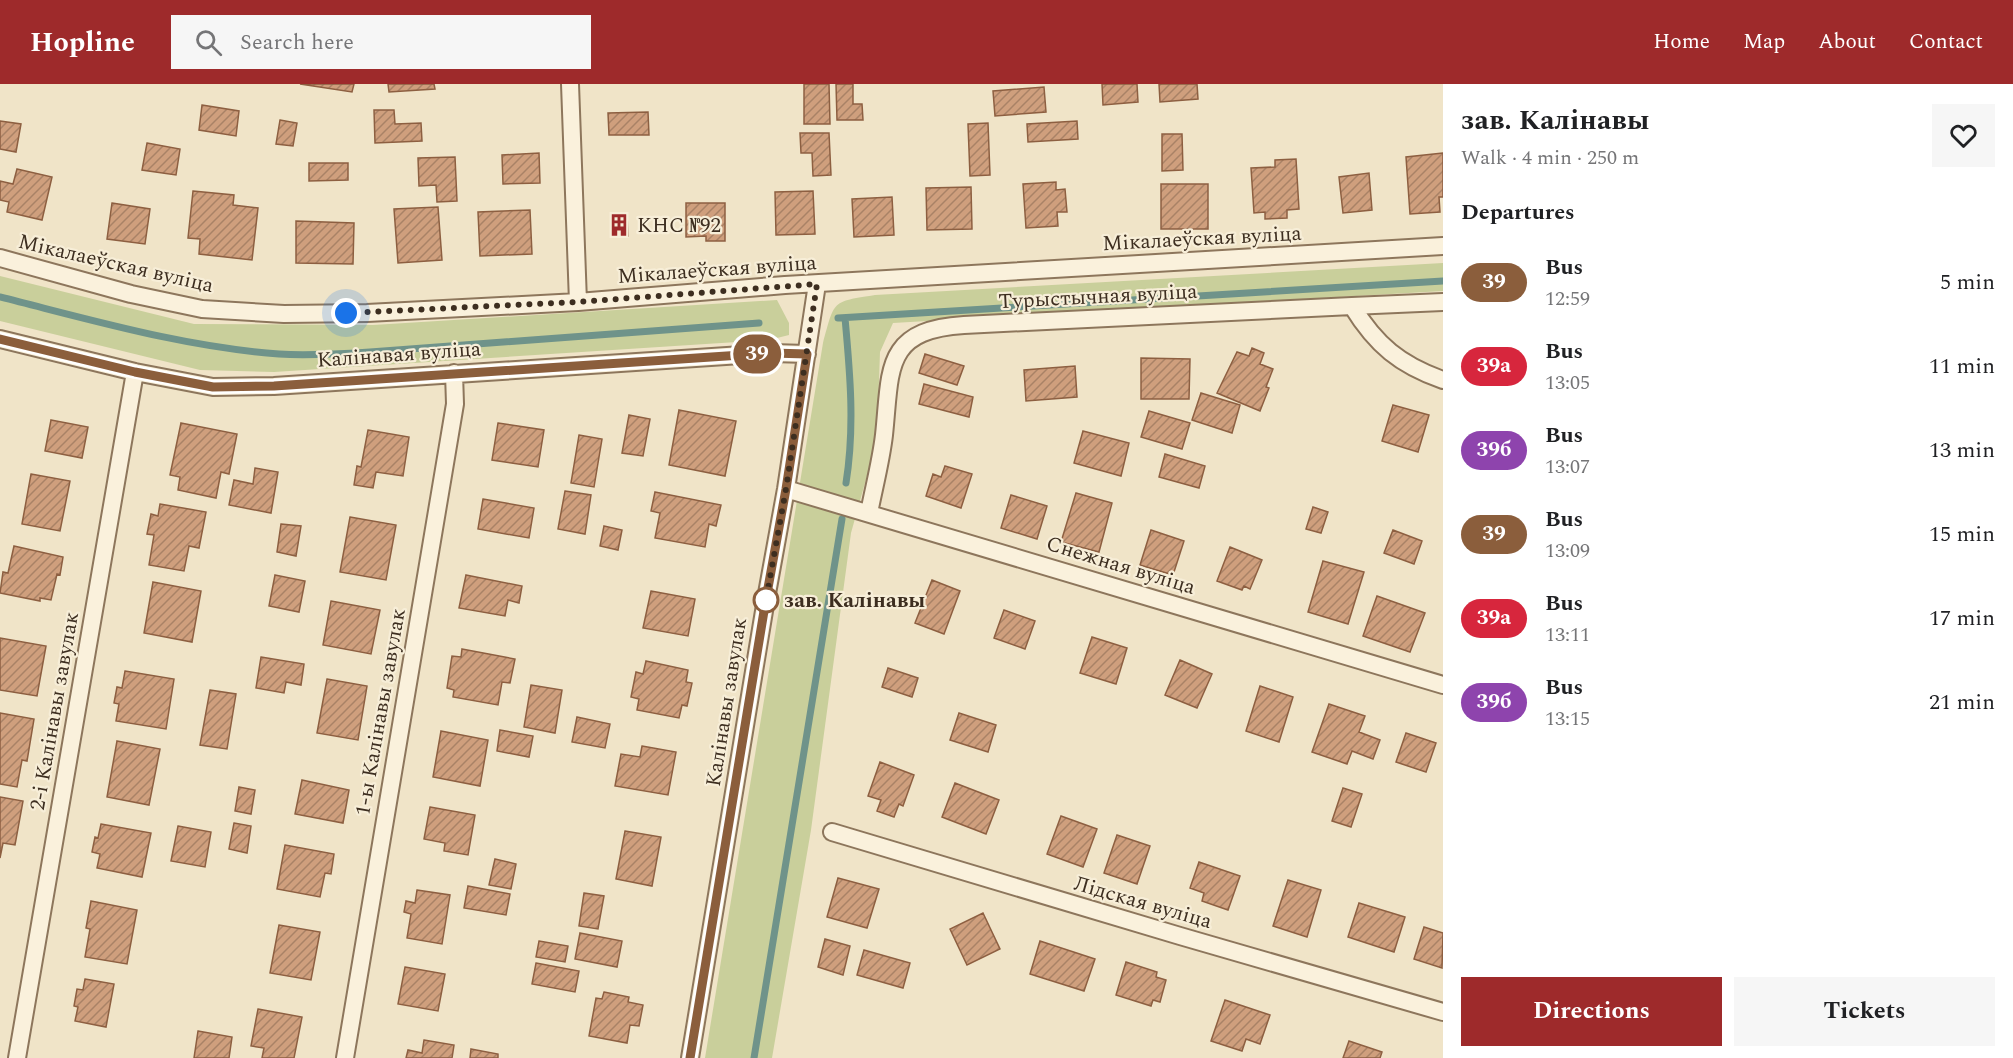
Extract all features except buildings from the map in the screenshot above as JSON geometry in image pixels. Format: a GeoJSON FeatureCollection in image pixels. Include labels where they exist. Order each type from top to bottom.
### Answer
{"type":"FeatureCollection","features":[{"type":"Feature","properties":{"kind":"street"},"geometry":{"type":"LineString","coordinates":[[570,84],[578,302]]}},
{"type":"Feature","properties":{"kind":"street","name":"Мікалаеўская вуліца"},"geometry":{"type":"LineString","coordinates":[[0,258],[131,294],[202,309],[242,313],[367,313],[578,302],[817,284],[1443,246]]}},
{"type":"Feature","properties":{"kind":"street","name":"Калінавы завулак"},"geometry":{"type":"LineString","coordinates":[[690,1058],[786,489],[817,284]]}},
{"type":"Feature","properties":{"kind":"street","name":"Турыстычная вуліца"},"geometry":{"type":"LineString","coordinates":[[869,513],[883,437],[890,373],[901,348],[910,339],[935,328],[1443,302]]}},
{"type":"Feature","properties":{"kind":"street"},"geometry":{"type":"LineString","coordinates":[[1352,306],[1379,343],[1401,361],[1443,380]]}},
{"type":"Feature","properties":{"kind":"street","name":"Калінавая вуліца"},"geometry":{"type":"LineString","coordinates":[[0,339],[135,372],[213,387],[274,386],[772,353],[807,354]]}},
{"type":"Feature","properties":{"kind":"street","name":"2-і Калінавы завулак"},"geometry":{"type":"LineString","coordinates":[[17,1058],[135,372]]}},
{"type":"Feature","properties":{"kind":"street","name":"1-ы Калінавы завулак"},"geometry":{"type":"LineString","coordinates":[[345,1058],[455,404],[454,373]]}},
{"type":"Feature","properties":{"kind":"street","name":"Снежная вуліца"},"geometry":{"type":"LineString","coordinates":[[786,489],[1443,685]]}},
{"type":"Feature","properties":{"kind":"street","name":"Лідская вуліца"},"geometry":{"type":"LineString","coordinates":[[832,832],[1443,1012]]}},
{"type":"Feature","properties":{"kind":"green space"},"geometry":{"type":"Polygon","coordinates":[[[1443,263],[1443,291],[893,323],[880,352],[877,440],[851,533],[811,830],[772,1058],[705,1058],[823,343],[830,318],[837,306],[850,299],[875,295],[1443,263]]]}},
{"type":"Feature","properties":{"kind":"green space"},"geometry":{"type":"Polygon","coordinates":[[[0,276],[194,324],[373,325],[777,300],[789,323],[789,335],[769,340],[274,372],[200,370],[0,321],[0,276]]]}},
{"type":"Feature","properties":{"kind":"waterway"},"geometry":{"type":"LineString","coordinates":[[838,318],[1443,281]]}},
{"type":"Feature","properties":{"kind":"waterway"},"geometry":{"type":"LineString","coordinates":[[0,297],[173,339],[290,355],[370,352],[759,323]]}},
{"type":"Feature","properties":{"kind":"waterway"},"geometry":{"type":"LineString","coordinates":[[845,318],[851,421],[846,483]]}},
{"type":"Feature","properties":{"kind":"waterway"},"geometry":{"type":"LineString","coordinates":[[754,1058],[842,519]]}},
{"type":"Feature","properties":{"kind":"bus line","name":"39"},"geometry":{"type":"LineString","coordinates":[[0,339],[135,372],[213,387],[274,386],[772,353],[807,354],[690,1058]]}},
{"type":"Feature","properties":{"kind":"place","name":"КНС №92"},"geometry":{"type":"Point","coordinates":[619,225]}},
{"type":"Feature","properties":{"kind":"place","name":"зав. Калінавы"},"geometry":{"type":"Point","coordinates":[766,600]}},
{"type":"Feature","properties":{"kind":"route"},"geometry":{"type":"LineString","coordinates":[[346,313],[578,302],[817,284],[786,489],[766,600]]}}]}
